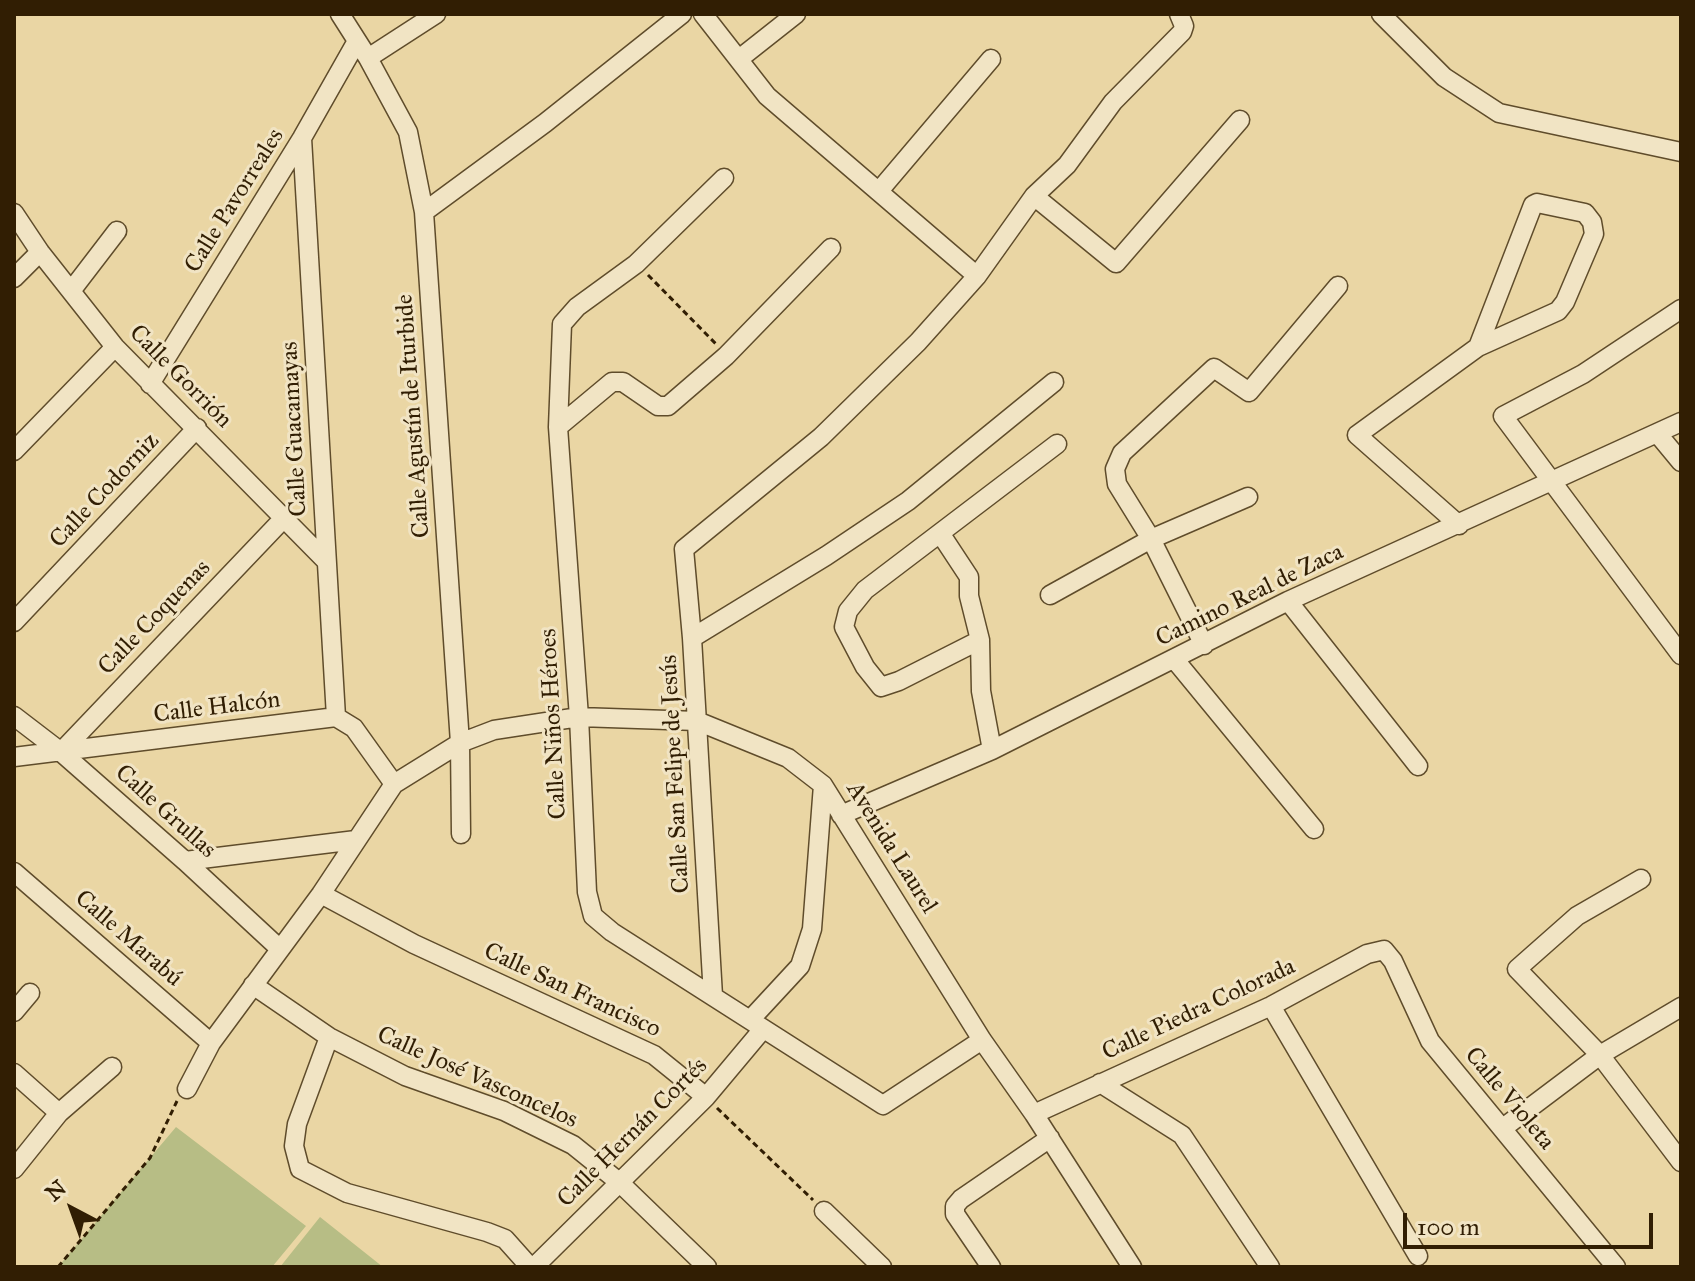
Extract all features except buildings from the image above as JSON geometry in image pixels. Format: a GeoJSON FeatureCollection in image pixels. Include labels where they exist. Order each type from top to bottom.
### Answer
{"type":"FeatureCollection","features":[{"type":"Feature","properties":{"kind":"street","name":"Calle Agustín de Iturbide"},"geometry":{"type":"LineString","coordinates":[[340,14],[408,132],[424,212],[460,743],[461,834]]}},
{"type":"Feature","properties":{"kind":"street"},"geometry":{"type":"LineString","coordinates":[[368,58],[436,14]]}},
{"type":"Feature","properties":{"kind":"street"},"geometry":{"type":"LineString","coordinates":[[424,212],[545,123],[682,14]]}},
{"type":"Feature","properties":{"kind":"street"},"geometry":{"type":"LineString","coordinates":[[703,14],[767,96],[977,276],[1034,196],[1067,165],[1113,102],[1182,32],[1184,26],[1179,14]]}},
{"type":"Feature","properties":{"kind":"street"},"geometry":{"type":"LineString","coordinates":[[739,59],[796,14]]}},
{"type":"Feature","properties":{"kind":"street"},"geometry":{"type":"LineString","coordinates":[[1381,14],[1444,77],[1499,113],[1681,152]]}},
{"type":"Feature","properties":{"kind":"street","name":"Calle Pavorreales"},"geometry":{"type":"LineString","coordinates":[[150,384],[302,138],[357,41]]}},
{"type":"Feature","properties":{"kind":"street"},"geometry":{"type":"LineString","coordinates":[[879,191],[991,59]]}},
{"type":"Feature","properties":{"kind":"street"},"geometry":{"type":"LineString","coordinates":[[1034,196],[1116,263],[1240,120]]}},
{"type":"Feature","properties":{"kind":"street","name":"Calle Guacamayas"},"geometry":{"type":"LineString","coordinates":[[302,138],[336,717]]}},
{"type":"Feature","properties":{"kind":"street"},"geometry":{"type":"LineString","coordinates":[[636,264],[724,178]]}},
{"type":"Feature","properties":{"kind":"street"},"geometry":{"type":"LineString","coordinates":[[1459,525],[1357,435],[1478,347],[1558,311],[1565,302],[1594,234],[1592,222],[1585,213],[1537,203],[1533,205],[1478,347]]}},
{"type":"Feature","properties":{"kind":"street","name":"Calle Gorrión"},"geometry":{"type":"LineString","coordinates":[[14,213],[40,252],[115,347],[326,561]]}},
{"type":"Feature","properties":{"kind":"street"},"geometry":{"type":"LineString","coordinates":[[71,291],[117,231]]}},
{"type":"Feature","properties":{"kind":"street"},"geometry":{"type":"LineString","coordinates":[[558,427],[612,382],[623,382],[658,406],[668,406],[726,356],[831,248]]}},
{"type":"Feature","properties":{"kind":"street"},"geometry":{"type":"LineString","coordinates":[[14,278],[40,252]]}},
{"type":"Feature","properties":{"kind":"street","name":"Calle Niños Héroes"},"geometry":{"type":"LineString","coordinates":[[636,264],[577,307],[562,324],[558,427],[579,717],[587,892],[593,916],[612,932],[883,1105],[982,1040]]}},
{"type":"Feature","properties":{"kind":"street","name":"Calle San Felipe de Jesús"},"geometry":{"type":"LineString","coordinates":[[713,996],[684,549],[821,437],[918,342],[977,276]]}},
{"type":"Feature","properties":{"kind":"street"},"geometry":{"type":"LineString","coordinates":[[1204,645],[1151,539],[1117,484],[1115,469],[1122,453],[1214,368],[1249,392],[1338,286]]}},
{"type":"Feature","properties":{"kind":"street"},"geometry":{"type":"LineString","coordinates":[[1681,309],[1583,374],[1503,416],[1681,655]]}},
{"type":"Feature","properties":{"kind":"street"},"geometry":{"type":"LineString","coordinates":[[14,451],[115,347]]}},
{"type":"Feature","properties":{"kind":"street"},"geometry":{"type":"LineString","coordinates":[[692,638],[826,556],[908,501],[1054,382]]}},
{"type":"Feature","properties":{"kind":"street","name":"Camino Real de Zaca"},"geometry":{"type":"LineString","coordinates":[[841,815],[992,750],[1288,601],[1681,422]]}},
{"type":"Feature","properties":{"kind":"street","name":"Calle Codorniz"},"geometry":{"type":"LineString","coordinates":[[14,622],[197,428]]}},
{"type":"Feature","properties":{"kind":"street"},"geometry":{"type":"LineString","coordinates":[[1657,433],[1681,462]]}},
{"type":"Feature","properties":{"kind":"street"},"geometry":{"type":"LineString","coordinates":[[980,640],[881,687],[865,667],[844,627],[848,611],[865,590],[1057,444]]}},
{"type":"Feature","properties":{"kind":"street"},"geometry":{"type":"LineString","coordinates":[[1050,595],[1151,539],[1248,497]]}},
{"type":"Feature","properties":{"kind":"street","name":"Calle Coquenas"},"geometry":{"type":"LineString","coordinates":[[61,752],[284,518]]}},
{"type":"Feature","properties":{"kind":"street"},"geometry":{"type":"LineString","coordinates":[[940,533],[969,577],[969,596],[980,640],[981,691],[992,750]]}},
{"type":"Feature","properties":{"kind":"street"},"geometry":{"type":"LineString","coordinates":[[1288,601],[1418,766]]}},
{"type":"Feature","properties":{"kind":"street"},"geometry":{"type":"LineString","coordinates":[[1175,660],[1314,829]]}},
{"type":"Feature","properties":{"kind":"street","name":"Calle Grullas"},"geometry":{"type":"LineString","coordinates":[[14,716],[61,752],[280,949]]}},
{"type":"Feature","properties":{"kind":"street"},"geometry":{"type":"LineString","coordinates":[[336,717],[354,728],[394,784]]}},
{"type":"Feature","properties":{"kind":"street","name":"Calle Halcón"},"geometry":{"type":"LineString","coordinates":[[14,757],[336,717]]}},
{"type":"Feature","properties":{"kind":"street","name":"Avenida Laurel"},"geometry":{"type":"LineString","coordinates":[[187,1089],[211,1043],[321,894],[394,784],[460,743],[494,730],[579,717],[697,721],[788,758],[823,785],[982,1040],[1050,1138],[1132,1267]]}},
{"type":"Feature","properties":{"kind":"street","name":"Calle Hernán Cortés"},"geometry":{"type":"LineString","coordinates":[[532,1267],[706,1097],[800,966],[812,929],[823,785]]}},
{"type":"Feature","properties":{"kind":"street"},"geometry":{"type":"LineString","coordinates":[[185,861],[356,840]]}},
{"type":"Feature","properties":{"kind":"street","name":"Calle Marabú"},"geometry":{"type":"LineString","coordinates":[[14,872],[211,1043]]}},
{"type":"Feature","properties":{"kind":"street"},"geometry":{"type":"LineString","coordinates":[[1641,879],[1577,916],[1517,969],[1600,1055],[1681,1162]]}},
{"type":"Feature","properties":{"kind":"street","name":"Calle San Francisco"},"geometry":{"type":"LineString","coordinates":[[321,894],[414,944],[654,1055],[706,1097]]}},
{"type":"Feature","properties":{"kind":"street","name":"Calle Piedra Colorada"},"geometry":{"type":"LineString","coordinates":[[1034,1114],[1271,1006],[1367,954],[1384,950]]}},
{"type":"Feature","properties":{"kind":"street","name":"Calle Violeta"},"geometry":{"type":"LineString","coordinates":[[1384,950],[1393,961],[1430,1041],[1616,1267]]}},
{"type":"Feature","properties":{"kind":"street","name":"Calle José Vasconcelos"},"geometry":{"type":"LineString","coordinates":[[253,985],[329,1037],[405,1076],[504,1111],[573,1145],[619,1182],[707,1267]]}},
{"type":"Feature","properties":{"kind":"street"},"geometry":{"type":"LineString","coordinates":[[14,1012],[30,993]]}},
{"type":"Feature","properties":{"kind":"street"},"geometry":{"type":"LineString","coordinates":[[1271,1006],[1418,1256]]}},
{"type":"Feature","properties":{"kind":"street"},"geometry":{"type":"LineString","coordinates":[[1503,1128],[1600,1055],[1681,1007]]}},
{"type":"Feature","properties":{"kind":"street"},"geometry":{"type":"LineString","coordinates":[[329,1037],[297,1124],[294,1146],[300,1169],[347,1193],[505,1239],[532,1267]]}},
{"type":"Feature","properties":{"kind":"street"},"geometry":{"type":"LineString","coordinates":[[14,1169],[59,1113],[112,1067]]}},
{"type":"Feature","properties":{"kind":"street"},"geometry":{"type":"LineString","coordinates":[[14,1073],[59,1113]]}},
{"type":"Feature","properties":{"kind":"street"},"geometry":{"type":"LineString","coordinates":[[1100,1083],[1182,1135],[1270,1267]]}},
{"type":"Feature","properties":{"kind":"street"},"geometry":{"type":"LineString","coordinates":[[991,1267],[955,1214],[955,1206],[1050,1138]]}},
{"type":"Feature","properties":{"kind":"street"},"geometry":{"type":"LineString","coordinates":[[824,1211],[882,1267]]}},
{"type":"Feature","properties":{"kind":"path"},"geometry":{"type":"LineString","coordinates":[[636,264],[681,306],[726,356]]}},
{"type":"Feature","properties":{"kind":"path"},"geometry":{"type":"LineString","coordinates":[[58,1267],[150,1158],[169,1123],[174,1105],[187,1089]]}},
{"type":"Feature","properties":{"kind":"path"},"geometry":{"type":"LineString","coordinates":[[706,1097],[824,1211]]}},
{"type":"Feature","properties":{"kind":"green space"},"geometry":{"type":"Polygon","coordinates":[[[176,1127],[306,1226],[272,1267],[58,1267],[176,1127]]]}},
{"type":"Feature","properties":{"kind":"green space"},"geometry":{"type":"Polygon","coordinates":[[[320,1217],[383,1267],[280,1267],[320,1217]]]}}]}
